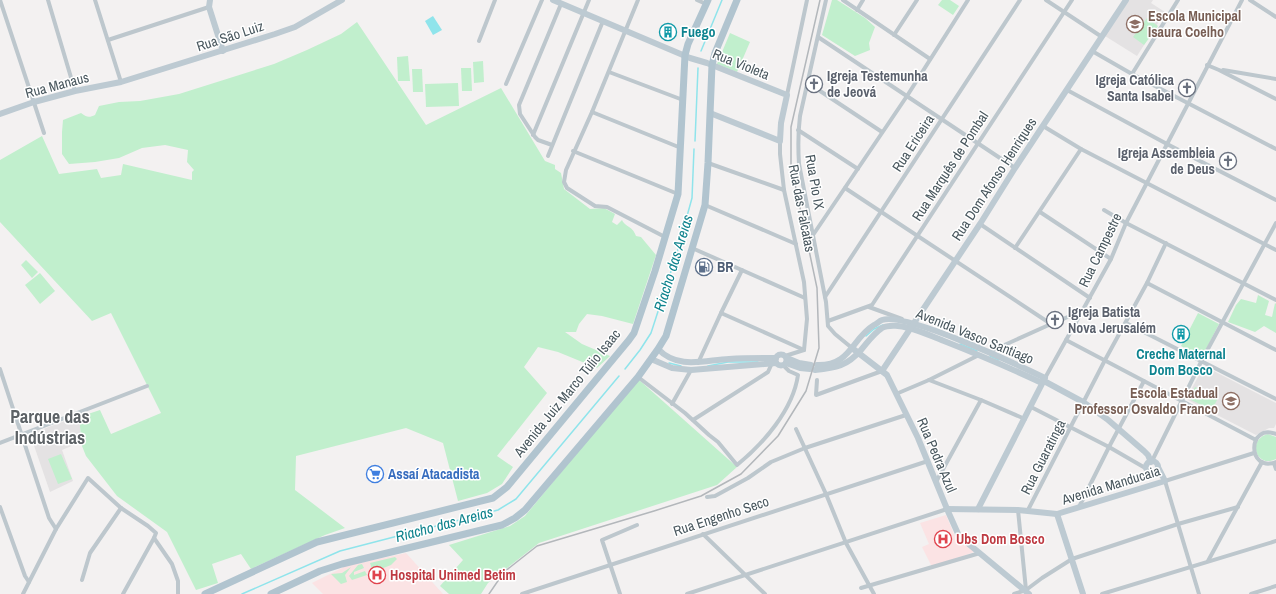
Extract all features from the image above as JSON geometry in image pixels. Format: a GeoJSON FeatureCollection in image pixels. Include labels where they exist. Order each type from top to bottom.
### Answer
{"type":"FeatureCollection","features":[{"type":"Feature","properties":{"kind":"main road"},"geometry":{"type":"LineString","coordinates":[[270,594],[320,571],[342,564],[502,525],[515,518],[525,510],[638,377],[658,350],[666,336],[705,205],[712,65],[715,53],[737,0]]}},
{"type":"Feature","properties":{"kind":"main road","name":"Avenida Juiz Marco Túlio Isaac"},"geometry":{"type":"LineString","coordinates":[[205,594],[317,542],[493,498],[508,487],[634,333],[656,271],[678,194],[684,55],[707,2]]}},
{"type":"Feature","properties":{"kind":"street"},"geometry":{"type":"LineString","coordinates":[[0,0],[44,133]]}},
{"type":"Feature","properties":{"kind":"street"},"geometry":{"type":"LineString","coordinates":[[48,0],[75,91]]}},
{"type":"Feature","properties":{"kind":"street"},"geometry":{"type":"LineString","coordinates":[[95,0],[122,82]]}},
{"type":"Feature","properties":{"kind":"street"},"geometry":{"type":"LineString","coordinates":[[210,0],[209,7],[223,51]]}},
{"type":"Feature","properties":{"kind":"street","name":"Rua São Luiz"},"geometry":{"type":"LineString","coordinates":[[122,82],[295,27],[342,0]]}},
{"type":"Feature","properties":{"kind":"street"},"geometry":{"type":"LineString","coordinates":[[479,41],[495,0]]}},
{"type":"Feature","properties":{"kind":"street"},"geometry":{"type":"LineString","coordinates":[[506,84],[542,0]]}},
{"type":"Feature","properties":{"kind":"street","name":"Rua Violeta"},"geometry":{"type":"LineString","coordinates":[[553,0],[684,55],[787,95]]}},
{"type":"Feature","properties":{"kind":"street"},"geometry":{"type":"LineString","coordinates":[[533,135],[588,0]]}},
{"type":"Feature","properties":{"kind":"street"},"geometry":{"type":"LineString","coordinates":[[638,0],[609,72],[566,170],[564,182],[567,188],[595,206],[606,207],[665,237]]}},
{"type":"Feature","properties":{"kind":"street"},"geometry":{"type":"LineString","coordinates":[[697,0],[707,2]]}},
{"type":"Feature","properties":{"kind":"street","name":"Rua das Falcatas"},"geometry":{"type":"LineString","coordinates":[[804,350],[807,319],[804,282],[784,190],[780,140],[781,123],[807,0]]}},
{"type":"Feature","properties":{"kind":"street","name":"Rua Pio IX"},"geometry":{"type":"LineString","coordinates":[[826,0],[798,130],[800,164],[828,321]]}},
{"type":"Feature","properties":{"kind":"street"},"geometry":{"type":"LineString","coordinates":[[843,0],[930,59]]}},
{"type":"Feature","properties":{"kind":"street"},"geometry":{"type":"LineString","coordinates":[[857,10],[864,0]]}},
{"type":"Feature","properties":{"kind":"street"},"geometry":{"type":"LineString","coordinates":[[894,35],[917,0]]}},
{"type":"Feature","properties":{"kind":"street"},"geometry":{"type":"LineString","coordinates":[[813,235],[907,96],[968,0]]}},
{"type":"Feature","properties":{"kind":"street","name":"Rua Ericeira"},"geometry":{"type":"LineString","coordinates":[[825,298],[1020,0]]}},
{"type":"Feature","properties":{"kind":"street"},"geometry":{"type":"LineString","coordinates":[[1046,0],[1102,37]]}},
{"type":"Feature","properties":{"kind":"street","name":"Rua Marquês de Pombal"},"geometry":{"type":"LineString","coordinates":[[869,307],[872,305],[918,236],[1072,0]]}},
{"type":"Feature","properties":{"kind":"street","name":"Rua Dom Afonso Henriques"},"geometry":{"type":"LineString","coordinates":[[882,371],[1126,0]]}},
{"type":"Feature","properties":{"kind":"street"},"geometry":{"type":"LineString","coordinates":[[1132,74],[1178,0]]}},
{"type":"Feature","properties":{"kind":"street","name":"Rua Campestre"},"geometry":{"type":"LineString","coordinates":[[978,509],[1044,381],[1090,298],[1146,183],[1242,0]]}},
{"type":"Feature","properties":{"kind":"street"},"geometry":{"type":"LineString","coordinates":[[1250,0],[1276,17]]}},
{"type":"Feature","properties":{"kind":"street"},"geometry":{"type":"LineString","coordinates":[[552,145],[538,140],[533,135],[520,114],[519,105],[562,4]]}},
{"type":"Feature","properties":{"kind":"street"},"geometry":{"type":"LineString","coordinates":[[108,40],[209,7]]}},
{"type":"Feature","properties":{"kind":"street"},"geometry":{"type":"LineString","coordinates":[[548,156],[603,21]]}},
{"type":"Feature","properties":{"kind":"street"},"geometry":{"type":"LineString","coordinates":[[818,37],[1015,168]]}},
{"type":"Feature","properties":{"kind":"street"},"geometry":{"type":"LineString","coordinates":[[1092,52],[1276,149]]}},
{"type":"Feature","properties":{"kind":"street"},"geometry":{"type":"LineString","coordinates":[[1208,65],[1276,99]]}},
{"type":"Feature","properties":{"kind":"street"},"geometry":{"type":"LineString","coordinates":[[1219,70],[1276,79]]}},
{"type":"Feature","properties":{"kind":"street"},"geometry":{"type":"LineString","coordinates":[[609,72],[683,100]]}},
{"type":"Feature","properties":{"kind":"street","name":"Rua Manaus"},"geometry":{"type":"LineString","coordinates":[[0,114],[34,102],[75,91],[122,82]]}},
{"type":"Feature","properties":{"kind":"street"},"geometry":{"type":"LineString","coordinates":[[808,82],[882,132]]}},
{"type":"Feature","properties":{"kind":"street"},"geometry":{"type":"LineString","coordinates":[[1067,90],[1167,144],[1276,200]]}},
{"type":"Feature","properties":{"kind":"street"},"geometry":{"type":"LineString","coordinates":[[592,112],[681,148]]}},
{"type":"Feature","properties":{"kind":"street"},"geometry":{"type":"LineString","coordinates":[[710,113],[780,140]]}},
{"type":"Feature","properties":{"kind":"street"},"geometry":{"type":"LineString","coordinates":[[1043,126],[1081,149],[1276,250]]}},
{"type":"Feature","properties":{"kind":"street"},"geometry":{"type":"LineString","coordinates":[[798,130],[858,169]]}},
{"type":"Feature","properties":{"kind":"street"},"geometry":{"type":"LineString","coordinates":[[1015,248],[1081,149]]}},
{"type":"Feature","properties":{"kind":"street"},"geometry":{"type":"LineString","coordinates":[[574,151],[678,194]]}},
{"type":"Feature","properties":{"kind":"street"},"geometry":{"type":"LineString","coordinates":[[708,162],[784,190]]}},
{"type":"Feature","properties":{"kind":"street"},"geometry":{"type":"LineString","coordinates":[[845,188],[1051,324]]}},
{"type":"Feature","properties":{"kind":"street"},"geometry":{"type":"LineString","coordinates":[[705,205],[796,244]]}},
{"type":"Feature","properties":{"kind":"street"},"geometry":{"type":"LineString","coordinates":[[1104,210],[1126,223],[1276,300]]}},
{"type":"Feature","properties":{"kind":"street"},"geometry":{"type":"LineString","coordinates":[[1040,212],[1110,259]]}},
{"type":"Feature","properties":{"kind":"street"},"geometry":{"type":"LineString","coordinates":[[1146,469],[1147,464],[1151,462],[1222,321],[1276,222]]}},
{"type":"Feature","properties":{"kind":"street"},"geometry":{"type":"LineString","coordinates":[[980,224],[1090,298]]}},
{"type":"Feature","properties":{"kind":"street","name":"Rua Guaratinga"},"geometry":{"type":"LineString","coordinates":[[1028,510],[1105,360],[1147,283],[1166,243]]}},
{"type":"Feature","properties":{"kind":"street"},"geometry":{"type":"LineString","coordinates":[[692,248],[805,298]]}},
{"type":"Feature","properties":{"kind":"street"},"geometry":{"type":"LineString","coordinates":[[697,363],[742,270]]}},
{"type":"Feature","properties":{"kind":"street"},"geometry":{"type":"LineString","coordinates":[[1147,283],[1276,350]]}},
{"type":"Feature","properties":{"kind":"street"},"geometry":{"type":"LineString","coordinates":[[828,321],[869,307],[912,326]]}},
{"type":"Feature","properties":{"kind":"street"},"geometry":{"type":"LineString","coordinates":[[896,394],[980,355],[1082,311]]}},
{"type":"Feature","properties":{"kind":"street"},"geometry":{"type":"LineString","coordinates":[[882,312],[884,318],[883,320]]}},
{"type":"Feature","properties":{"kind":"street"},"geometry":{"type":"LineString","coordinates":[[721,313],[804,350]]}},
{"type":"Feature","properties":{"kind":"street","name":"Avenida Vasco Santiago"},"geometry":{"type":"LineString","coordinates":[[813,367],[832,363],[844,357],[867,330],[883,320],[912,326],[989,352],[1083,402],[1119,428],[1148,455],[1151,462]]}},
{"type":"Feature","properties":{"kind":"street","name":"Rua Pedra Azul"},"geometry":{"type":"LineString","coordinates":[[828,321],[828,326],[835,334],[887,375],[928,461],[959,536],[1028,592]]}},
{"type":"Feature","properties":{"kind":"street"},"geometry":{"type":"LineString","coordinates":[[1126,323],[1202,360],[1276,399]]}},
{"type":"Feature","properties":{"kind":"street","name":"Avenida Vasco Santiago"},"geometry":{"type":"LineString","coordinates":[[775,361],[779,355],[785,361],[800,368],[832,368],[842,366],[858,353],[871,336],[884,327],[912,326],[1044,381]]}},
{"type":"Feature","properties":{"kind":"street"},"geometry":{"type":"LineString","coordinates":[[1066,340],[1256,440]]}},
{"type":"Feature","properties":{"kind":"street","name":"Avenida Vasco Santiago"},"geometry":{"type":"LineString","coordinates":[[658,350],[669,358],[697,363],[728,359],[775,361],[779,365],[785,361]]}},
{"type":"Feature","properties":{"kind":"street"},"geometry":{"type":"LineString","coordinates":[[638,377],[693,420],[718,442],[737,465],[751,453],[769,433],[785,411],[798,376],[789,371],[785,361],[804,350]]}},
{"type":"Feature","properties":{"kind":"street","name":"Avenida Vasco Santiago"},"geometry":{"type":"LineString","coordinates":[[651,359],[672,368],[691,370],[775,361]]}},
{"type":"Feature","properties":{"kind":"street"},"geometry":{"type":"LineString","coordinates":[[693,420],[768,372],[775,361]]}},
{"type":"Feature","properties":{"kind":"street"},"geometry":{"type":"LineString","coordinates":[[0,369],[48,518],[56,529]]}},
{"type":"Feature","properties":{"kind":"street"},"geometry":{"type":"LineString","coordinates":[[672,404],[691,370]]}},
{"type":"Feature","properties":{"kind":"street"},"geometry":{"type":"LineString","coordinates":[[816,380],[816,395],[882,371]]}},
{"type":"Feature","properties":{"kind":"street"},"geometry":{"type":"LineString","coordinates":[[929,380],[1024,419]]}},
{"type":"Feature","properties":{"kind":"street"},"geometry":{"type":"LineString","coordinates":[[1079,508],[1144,381]]}},
{"type":"Feature","properties":{"kind":"street"},"geometry":{"type":"LineString","coordinates":[[0,443],[147,386]]}},
{"type":"Feature","properties":{"kind":"street"},"geometry":{"type":"LineString","coordinates":[[936,482],[980,400]]}},
{"type":"Feature","properties":{"kind":"street"},"geometry":{"type":"LineString","coordinates":[[1031,407],[1109,447],[1149,472],[1156,470]]}},
{"type":"Feature","properties":{"kind":"street"},"geometry":{"type":"LineString","coordinates":[[707,497],[715,496],[748,478],[771,462],[805,448],[906,415]]}},
{"type":"Feature","properties":{"kind":"street"},"geometry":{"type":"LineString","coordinates":[[796,429],[826,494],[846,543],[874,594]]}},
{"type":"Feature","properties":{"kind":"street"},"geometry":{"type":"LineString","coordinates":[[1276,434],[1265,433],[1258,437],[1253,447],[1256,457],[1262,462],[1275,462],[1276,469]]}},
{"type":"Feature","properties":{"kind":"street","name":"Avenida Manducaia"},"geometry":{"type":"LineString","coordinates":[[947,509],[1028,510],[1057,514],[1254,453]]}},
{"type":"Feature","properties":{"kind":"street","name":"Rua Engenho Seco"},"geometry":{"type":"LineString","coordinates":[[522,594],[928,461]]}},
{"type":"Feature","properties":{"kind":"street"},"geometry":{"type":"LineString","coordinates":[[1151,462],[1156,463],[1156,470],[1164,480],[1199,594]]}},
{"type":"Feature","properties":{"kind":"street"},"geometry":{"type":"LineString","coordinates":[[1208,561],[1262,462]]}},
{"type":"Feature","properties":{"kind":"street"},"geometry":{"type":"LineString","coordinates":[[24,594],[56,529],[88,478],[121,508],[156,533],[123,594]]}},
{"type":"Feature","properties":{"kind":"street"},"geometry":{"type":"LineString","coordinates":[[0,506],[25,576],[30,582]]}},
{"type":"Feature","properties":{"kind":"street"},"geometry":{"type":"LineString","coordinates":[[1014,594],[1028,592],[1042,578],[1072,559],[1178,524],[1238,507]]}},
{"type":"Feature","properties":{"kind":"street"},"geometry":{"type":"LineString","coordinates":[[82,580],[90,553],[121,508]]}},
{"type":"Feature","properties":{"kind":"street"},"geometry":{"type":"LineString","coordinates":[[687,594],[947,509]]}},
{"type":"Feature","properties":{"kind":"street"},"geometry":{"type":"LineString","coordinates":[[1018,510],[1028,592]]}},
{"type":"Feature","properties":{"kind":"street"},"geometry":{"type":"LineString","coordinates":[[1057,514],[1083,594]]}},
{"type":"Feature","properties":{"kind":"street"},"geometry":{"type":"LineString","coordinates":[[620,594],[602,540],[637,525]]}},
{"type":"Feature","properties":{"kind":"street"},"geometry":{"type":"LineString","coordinates":[[703,534],[765,594]]}},
{"type":"Feature","properties":{"kind":"street"},"geometry":{"type":"LineString","coordinates":[[154,538],[172,564],[178,582],[178,594]]}},
{"type":"Feature","properties":{"kind":"street"},"geometry":{"type":"LineString","coordinates":[[1102,594],[1276,541]]}},
{"type":"Feature","properties":{"kind":"street"},"geometry":{"type":"LineString","coordinates":[[861,588],[980,553]]}},
{"type":"Feature","properties":{"kind":"street"},"geometry":{"type":"LineString","coordinates":[[1251,594],[1276,586]]}},
{"type":"Feature","properties":{"kind":"shaded area","name":"Escola Municipal Isaura Coelho"},"geometry":{"type":"Polygon","coordinates":[[[1128,0],[1153,0],[1151,3],[1165,12],[1137,56],[1105,36],[1128,0]]]}},
{"type":"Feature","properties":{"kind":"shaded area","name":"Escola Estadual Professor Osvaldo Franco"},"geometry":{"type":"Polygon","coordinates":[[[1204,366],[1276,403],[1276,424],[1274,428],[1269,428],[1256,435],[1186,399],[1204,366]]]}},
{"type":"Feature","properties":{"kind":"shaded area"},"geometry":{"type":"Polygon","coordinates":[[[78,416],[81,442],[62,450],[73,481],[50,492],[30,434],[78,416]]]}},
{"type":"Feature","properties":{"kind":"shaded area","name":"Ubs Dom Bosco"},"geometry":{"type":"Polygon","coordinates":[[[946,515],[954,534],[974,552],[932,567],[922,547],[929,544],[920,523],[946,515]]]}},
{"type":"Feature","properties":{"kind":"shaded area","name":"Hospital Unimed Betim"},"geometry":{"type":"Polygon","coordinates":[[[406,553],[443,594],[323,594],[312,583],[346,566],[406,553]]]}},
{"type":"Feature","properties":{"kind":"green space"},"geometry":{"type":"Polygon","coordinates":[[[832,0],[837,0],[865,18],[875,27],[869,43],[870,50],[855,56],[822,35],[832,0]]]}},
{"type":"Feature","properties":{"kind":"green space"},"geometry":{"type":"Polygon","coordinates":[[[942,0],[950,0],[959,6],[953,15],[938,5],[942,0]]]}},
{"type":"Feature","properties":{"kind":"green space"},"geometry":{"type":"Polygon","coordinates":[[[1147,18],[1158,26],[1144,45],[1133,37],[1147,18]]]}},
{"type":"Feature","properties":{"kind":"green space"},"geometry":{"type":"Polygon","coordinates":[[[357,22],[426,125],[501,88],[545,161],[555,165],[555,169],[561,173],[564,189],[590,209],[604,208],[615,214],[612,222],[617,225],[622,220],[633,230],[636,236],[641,237],[656,255],[633,324],[602,316],[587,314],[579,324],[576,332],[565,332],[582,344],[610,356],[597,368],[558,352],[538,347],[524,367],[547,393],[497,456],[513,467],[502,484],[487,493],[458,501],[443,443],[406,428],[296,456],[295,490],[345,528],[325,535],[251,569],[241,554],[212,564],[218,583],[196,590],[167,532],[117,496],[86,456],[82,446],[79,417],[100,410],[111,434],[161,413],[111,313],[92,321],[0,222],[0,160],[42,136],[59,174],[97,169],[101,178],[121,175],[123,164],[192,180],[192,172],[194,170],[187,162],[188,150],[165,145],[142,148],[119,158],[69,164],[62,154],[63,120],[81,113],[91,117],[95,115],[99,106],[179,94],[274,64],[341,34],[357,22]]]}},
{"type":"Feature","properties":{"kind":"green space"},"geometry":{"type":"Polygon","coordinates":[[[730,33],[750,42],[737,72],[717,64],[730,33]]]}},
{"type":"Feature","properties":{"kind":"green space"},"geometry":{"type":"Polygon","coordinates":[[[408,56],[410,81],[398,81],[397,57],[408,56]]]}},
{"type":"Feature","properties":{"kind":"green space"},"geometry":{"type":"Polygon","coordinates":[[[483,61],[484,82],[474,83],[473,62],[483,61]]]}},
{"type":"Feature","properties":{"kind":"green space"},"geometry":{"type":"Polygon","coordinates":[[[461,68],[471,68],[472,91],[462,91],[461,68]]]}},
{"type":"Feature","properties":{"kind":"green space"},"geometry":{"type":"Polygon","coordinates":[[[412,69],[422,69],[423,92],[413,92],[412,69]]]}},
{"type":"Feature","properties":{"kind":"green space"},"geometry":{"type":"Polygon","coordinates":[[[458,83],[459,106],[426,107],[425,84],[458,83]]]}},
{"type":"Feature","properties":{"kind":"green space"},"geometry":{"type":"Polygon","coordinates":[[[26,260],[38,272],[32,278],[21,265],[26,260]]]}},
{"type":"Feature","properties":{"kind":"green space"},"geometry":{"type":"Polygon","coordinates":[[[40,273],[55,291],[40,304],[25,285],[40,273]]]}},
{"type":"Feature","properties":{"kind":"green space"},"geometry":{"type":"Polygon","coordinates":[[[1258,295],[1269,301],[1265,315],[1272,317],[1275,303],[1276,304],[1276,333],[1264,326],[1255,332],[1228,322],[1236,305],[1241,299],[1256,303],[1258,295]]]}},
{"type":"Feature","properties":{"kind":"green space"},"geometry":{"type":"Polygon","coordinates":[[[1198,313],[1219,324],[1202,357],[1181,346],[1198,313]]]}},
{"type":"Feature","properties":{"kind":"green space"},"geometry":{"type":"Polygon","coordinates":[[[638,379],[737,467],[717,485],[539,543],[488,583],[481,594],[449,594],[440,586],[463,560],[449,545],[510,526],[525,516],[638,379]]]}},
{"type":"Feature","properties":{"kind":"green space"},"geometry":{"type":"Polygon","coordinates":[[[1195,387],[1218,398],[1212,410],[1189,399],[1195,387]]]}},
{"type":"Feature","properties":{"kind":"green space"},"geometry":{"type":"Polygon","coordinates":[[[1268,434],[1276,437],[1276,459],[1269,461],[1259,457],[1256,447],[1257,442],[1261,437],[1268,434]]]}},
{"type":"Feature","properties":{"kind":"green space"},"geometry":{"type":"Polygon","coordinates":[[[61,454],[72,479],[58,484],[48,459],[61,454]]]}},
{"type":"Feature","properties":{"kind":"green space"},"geometry":{"type":"Polygon","coordinates":[[[395,557],[397,559],[391,565],[373,572],[370,563],[395,557]]]}},
{"type":"Feature","properties":{"kind":"green space"},"geometry":{"type":"Polygon","coordinates":[[[362,564],[364,568],[354,572],[354,575],[365,571],[367,575],[352,580],[349,576],[358,565],[362,564]]]}},
{"type":"Feature","properties":{"kind":"green space"},"geometry":{"type":"Polygon","coordinates":[[[351,567],[345,575],[347,582],[341,584],[331,574],[342,573],[351,567]]]}},
{"type":"Feature","properties":{"kind":"water"},"geometry":{"type":"Polygon","coordinates":[[[433,16],[442,30],[433,35],[425,21],[433,16]]]}},
{"type":"Feature","properties":{"kind":"waterway","name":"Riacho das Areias"},"geometry":{"type":"LineString","coordinates":[[701,51],[722,0]]}},
{"type":"Feature","properties":{"kind":"waterway","name":"Riacho das Areias"},"geometry":{"type":"LineString","coordinates":[[695,141],[698,68]]}},
{"type":"Feature","properties":{"kind":"waterway","name":"Riacho das Areias"},"geometry":{"type":"LineString","coordinates":[[625,369],[651,333],[676,256],[692,198],[694,149]]}},
{"type":"Feature","properties":{"kind":"waterway"},"geometry":{"type":"LineString","coordinates":[[866,336],[874,329],[883,325]]}},
{"type":"Feature","properties":{"kind":"waterway"},"geometry":{"type":"LineString","coordinates":[[960,344],[977,351]]}},
{"type":"Feature","properties":{"kind":"waterway"},"geometry":{"type":"LineString","coordinates":[[990,356],[999,360]]}},
{"type":"Feature","properties":{"kind":"waterway"},"geometry":{"type":"LineString","coordinates":[[708,366],[728,362],[758,362]]}},
{"type":"Feature","properties":{"kind":"waterway"},"geometry":{"type":"LineString","coordinates":[[669,363],[681,366]]}},
{"type":"Feature","properties":{"kind":"waterway","name":"Riacho das Areias"},"geometry":{"type":"LineString","coordinates":[[242,594],[340,551],[498,510],[516,499],[619,376]]}},
{"type":"Feature","properties":{"kind":"railway"},"geometry":{"type":"LineString","coordinates":[[489,594],[504,572],[537,546],[701,496],[741,474],[778,436],[806,391],[819,348],[817,288],[791,165],[791,127],[820,0]]}},
{"type":"Feature","properties":{"kind":"place","name":"Escola Municipal Isaura Coelho"},"geometry":{"type":"Point","coordinates":[1135,24]}},
{"type":"Feature","properties":{"kind":"place","name":"Fuego"},"geometry":{"type":"Point","coordinates":[668,32]}},
{"type":"Feature","properties":{"kind":"place","name":"Igreja Testemunha de Jeová"},"geometry":{"type":"Point","coordinates":[814,84]}},
{"type":"Feature","properties":{"kind":"place","name":"Igreja Católica Santa Isabel"},"geometry":{"type":"Point","coordinates":[1187,88]}},
{"type":"Feature","properties":{"kind":"place","name":"Igreja Assembleia de Deus"},"geometry":{"type":"Point","coordinates":[1228,161]}},
{"type":"Feature","properties":{"kind":"place","name":"BR"},"geometry":{"type":"Point","coordinates":[704,267]}},
{"type":"Feature","properties":{"kind":"place","name":"Igreja Batista Nova Jerusalém"},"geometry":{"type":"Point","coordinates":[1055,320]}},
{"type":"Feature","properties":{"kind":"place","name":"Creche Maternal Dom Bosco"},"geometry":{"type":"Point","coordinates":[1181,334]}},
{"type":"Feature","properties":{"kind":"place","name":"Escola Estadual Professor Osvaldo Franco"},"geometry":{"type":"Point","coordinates":[1231,401]}},
{"type":"Feature","properties":{"kind":"place","name":"Assaí Atacadista"},"geometry":{"type":"Point","coordinates":[375,474]}},
{"type":"Feature","properties":{"kind":"place","name":"Ubs Dom Bosco"},"geometry":{"type":"Point","coordinates":[943,539]}},
{"type":"Feature","properties":{"kind":"place","name":"Hospital Unimed Betim"},"geometry":{"type":"Point","coordinates":[377,575]}},
{"type":"Feature","properties":{"kind":"district","name":"Parque das Indústrias"},"geometry":{"type":"Point","coordinates":[50,426]}}]}
